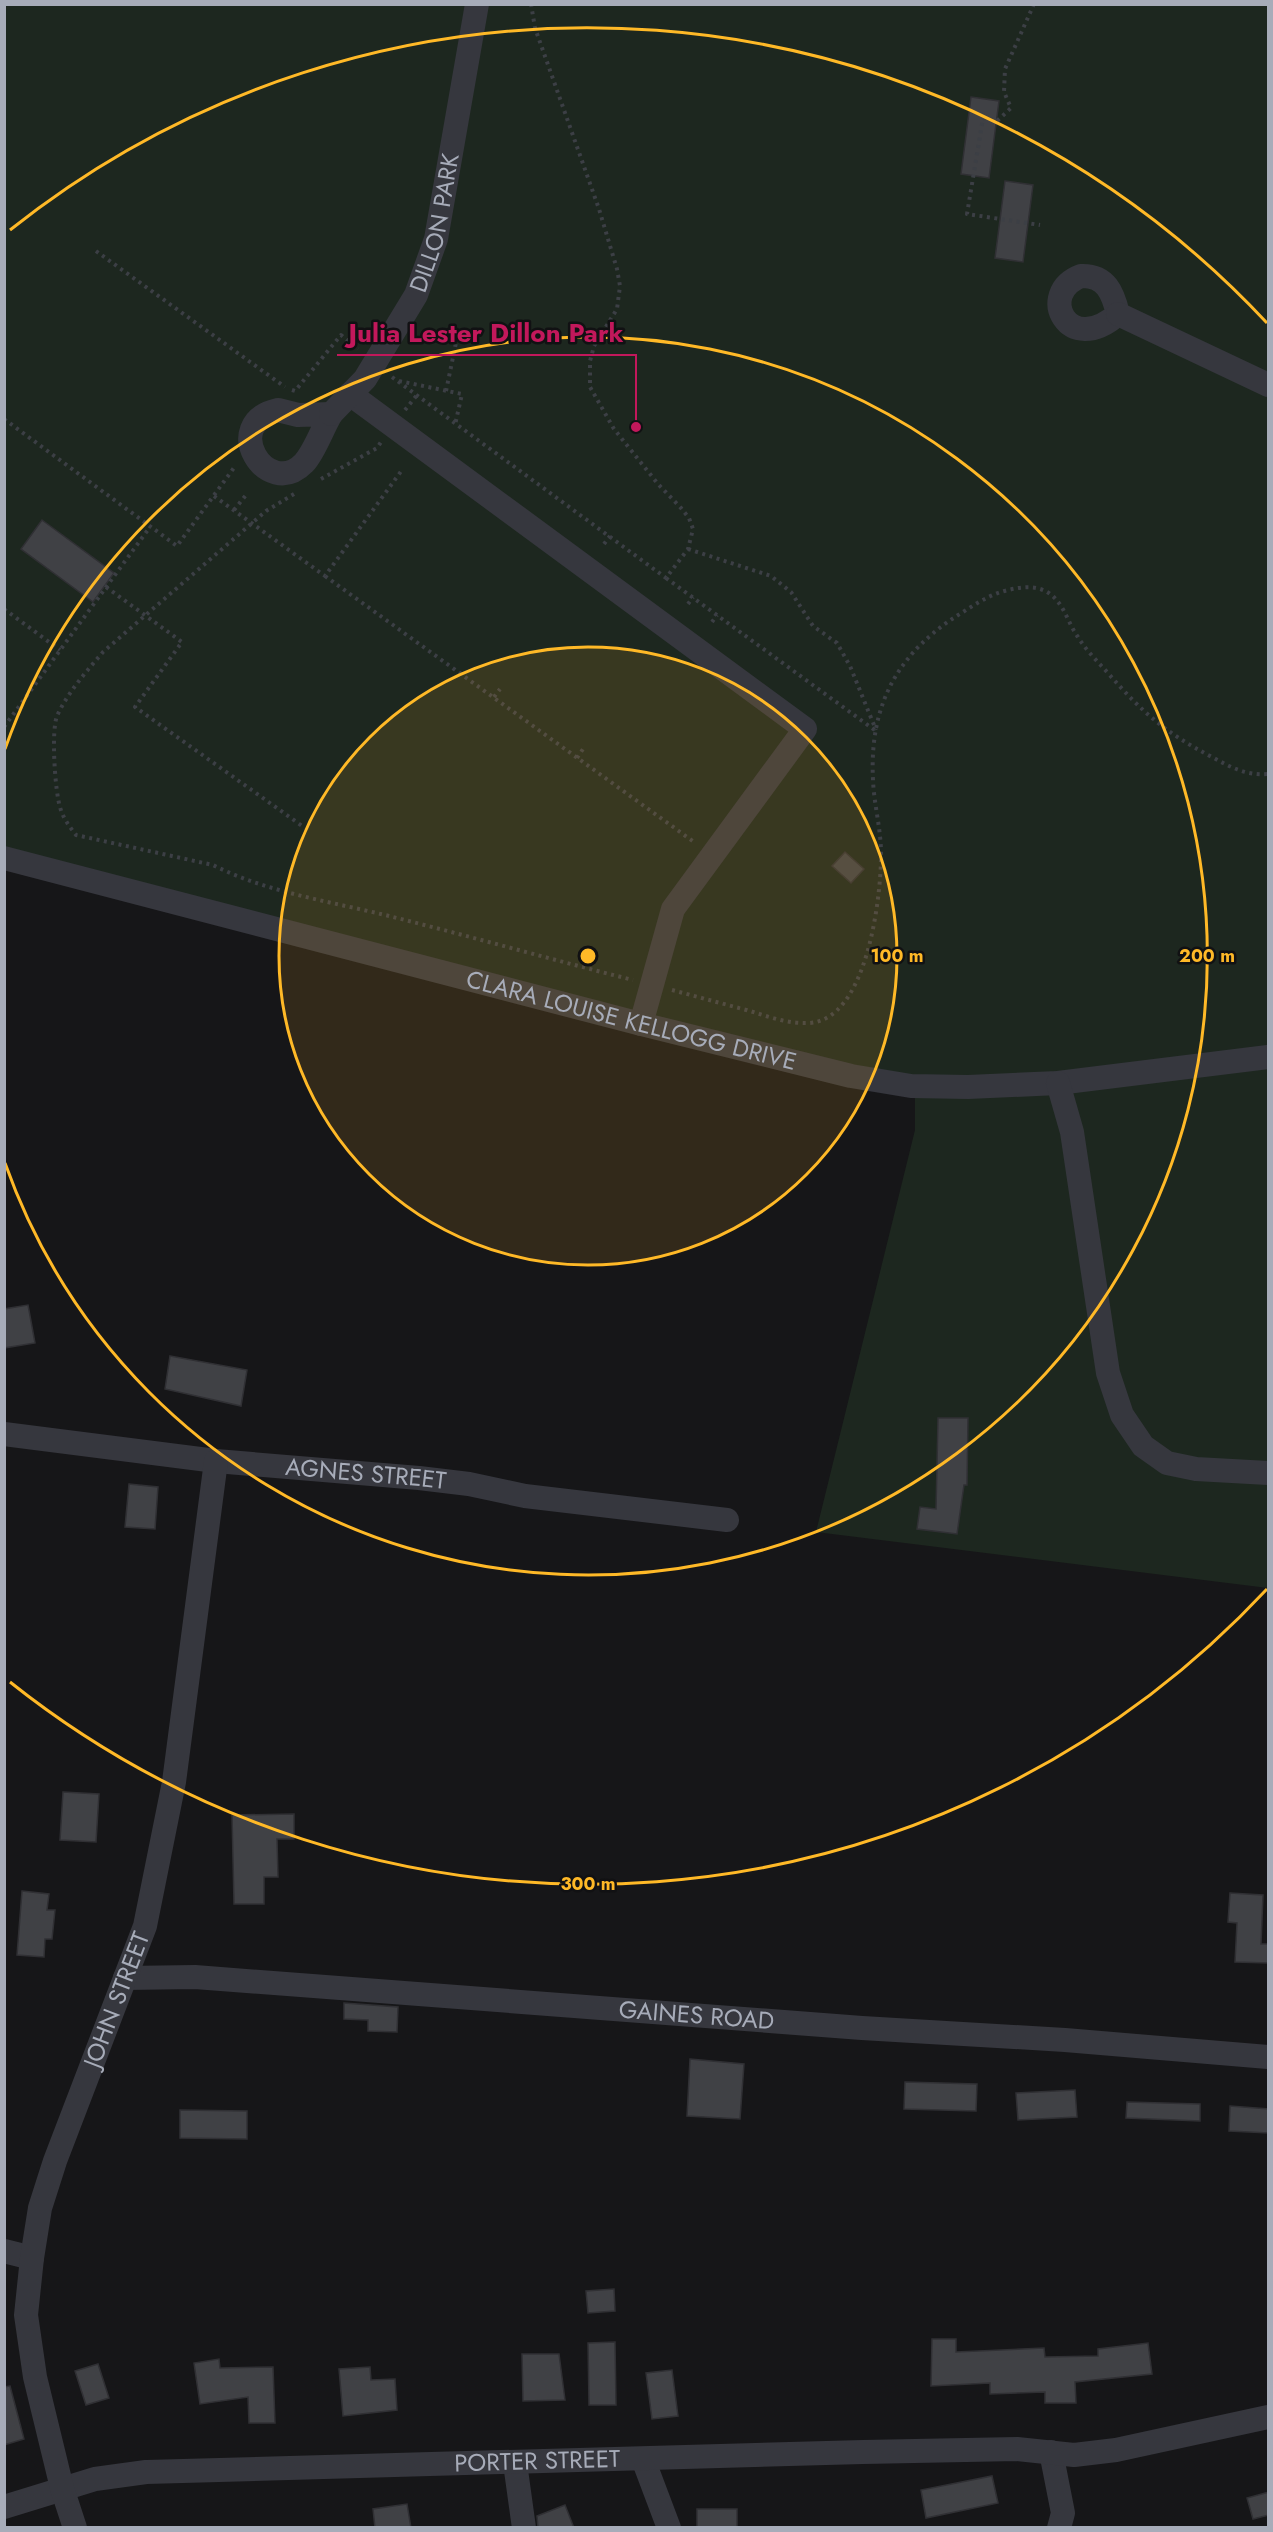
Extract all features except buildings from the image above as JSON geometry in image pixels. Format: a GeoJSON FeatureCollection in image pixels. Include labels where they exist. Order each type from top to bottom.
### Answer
{"type":"FeatureCollection","features":[{"type":"Feature","properties":{"kind":"street","name":"DILLON PARK"},"geometry":{"type":"LineString","coordinates":[[331,414],[365,379],[416,295],[436,239],[477,4]]}},
{"type":"Feature","properties":{"kind":"street"},"geometry":{"type":"LineString","coordinates":[[1118,314],[1269,385]]}},
{"type":"Feature","properties":{"kind":"street"},"geometry":{"type":"LineString","coordinates":[[350,394],[805,729],[673,909],[641,1024]]}},
{"type":"Feature","properties":{"kind":"street","name":"CLARA LOUISE KELLOGG DRIVE"},"geometry":{"type":"LineString","coordinates":[[4,858],[641,1024],[851,1076],[911,1086],[968,1087],[1058,1083],[1269,1057]]}},
{"type":"Feature","properties":{"kind":"street"},"geometry":{"type":"LineString","coordinates":[[1058,1083],[1072,1132],[1108,1373],[1122,1415],[1143,1446],[1167,1463],[1196,1469],[1269,1473]]}},
{"type":"Feature","properties":{"kind":"street","name":"AGNES STREET"},"geometry":{"type":"LineString","coordinates":[[4,1434],[216,1461],[419,1478],[468,1484],[536,1498],[727,1520]]}},
{"type":"Feature","properties":{"kind":"street","name":"JOHN STREET"},"geometry":{"type":"LineString","coordinates":[[75,2528],[62,2488],[35,2377],[26,2315],[32,2258],[40,2208],[55,2161],[145,1926],[174,1782],[216,1461]]}},
{"type":"Feature","properties":{"kind":"street","name":"GAINES ROAD"},"geometry":{"type":"LineString","coordinates":[[125,1978],[195,1977],[1269,2057]]}},
{"type":"Feature","properties":{"kind":"street"},"geometry":{"type":"LineString","coordinates":[[4,2251],[32,2258]]}},
{"type":"Feature","properties":{"kind":"street","name":"PORTER STREET"},"geometry":{"type":"LineString","coordinates":[[4,2507],[95,2479],[146,2472],[899,2451],[1017,2449],[1063,2454],[1116,2450],[1269,2417]]}},
{"type":"Feature","properties":{"kind":"street"},"geometry":{"type":"LineString","coordinates":[[1059,2528],[1063,2513],[1063,2454]]}},
{"type":"Feature","properties":{"kind":"street"},"geometry":{"type":"LineString","coordinates":[[643,2459],[669,2528]]}},
{"type":"Feature","properties":{"kind":"street"},"geometry":{"type":"LineString","coordinates":[[515,2463],[524,2528]]}},
{"type":"Feature","properties":{"kind":"path"},"geometry":{"type":"LineString","coordinates":[[531,4],[535,28],[598,209],[618,277],[620,297],[618,309],[594,346],[588,379],[614,429],[689,518],[693,529],[688,549],[666,578]]}},
{"type":"Feature","properties":{"kind":"path"},"geometry":{"type":"LineString","coordinates":[[1034,4],[1005,69],[1004,92],[1011,108],[997,121],[983,118],[967,214],[1040,225]]}},
{"type":"Feature","properties":{"kind":"path"},"geometry":{"type":"LineString","coordinates":[[96,251],[279,386],[295,391],[341,335],[455,424],[876,731]]}},
{"type":"Feature","properties":{"kind":"path"},"geometry":{"type":"LineString","coordinates":[[446,391],[457,338]]}},
{"type":"Feature","properties":{"kind":"path"},"geometry":{"type":"LineString","coordinates":[[396,380],[462,394],[455,424]]}},
{"type":"Feature","properties":{"kind":"path"},"geometry":{"type":"LineString","coordinates":[[273,387],[279,386]]}},
{"type":"Feature","properties":{"kind":"path"},"geometry":{"type":"LineString","coordinates":[[316,481],[377,448],[417,395]]}},
{"type":"Feature","properties":{"kind":"path"},"geometry":{"type":"LineString","coordinates":[[4,419],[177,546],[238,462]]}},
{"type":"Feature","properties":{"kind":"path"},"geometry":{"type":"LineString","coordinates":[[325,576],[402,470]]}},
{"type":"Feature","properties":{"kind":"path"},"geometry":{"type":"LineString","coordinates":[[296,493],[266,511],[103,652],[80,678],[57,717],[53,735],[59,806],[66,822],[76,835],[213,866],[279,889],[427,925],[783,1020],[811,1023],[838,1010],[850,998],[878,910],[881,858],[878,808],[873,780],[876,731],[887,691],[899,667],[926,638],[985,599],[1006,590],[1028,586],[1046,591],[1059,602],[1077,637],[1139,708],[1160,727],[1239,771],[1269,774]]}},
{"type":"Feature","properties":{"kind":"path"},"geometry":{"type":"LineString","coordinates":[[234,510],[246,495]]}},
{"type":"Feature","properties":{"kind":"path"},"geometry":{"type":"LineString","coordinates":[[214,496],[696,843]]}},
{"type":"Feature","properties":{"kind":"path"},"geometry":{"type":"LineString","coordinates":[[4,727],[150,527]]}},
{"type":"Feature","properties":{"kind":"path"},"geometry":{"type":"LineString","coordinates":[[604,544],[610,536]]}},
{"type":"Feature","properties":{"kind":"path"},"geometry":{"type":"LineString","coordinates":[[688,549],[771,576],[791,592],[813,626],[837,643],[850,666],[876,731]]}},
{"type":"Feature","properties":{"kind":"path"},"geometry":{"type":"LineString","coordinates":[[106,587],[182,642],[135,707],[305,828]]}},
{"type":"Feature","properties":{"kind":"path"},"geometry":{"type":"LineString","coordinates":[[688,604],[693,597]]}},
{"type":"Feature","properties":{"kind":"path"},"geometry":{"type":"LineString","coordinates":[[4,609],[60,650]]}},
{"type":"Feature","properties":{"kind":"path"},"geometry":{"type":"LineString","coordinates":[[712,622],[717,615]]}},
{"type":"Feature","properties":{"kind":"path"},"geometry":{"type":"LineString","coordinates":[[494,697],[500,689]]}},
{"type":"Feature","properties":{"kind":"path"},"geometry":{"type":"LineString","coordinates":[[577,758],[583,749]]}},
{"type":"Feature","properties":{"kind":"shaded area"},"geometry":{"type":"Polygon","coordinates":[[[4,5],[1268,5],[1268,1588],[816,1532],[915,1130],[915,1080],[845,1068],[5,849],[4,5]]]}},
{"type":"Feature","properties":{"kind":"place","name":"Julia Lester Dillon Park"},"geometry":{"type":"Point","coordinates":[636,427]}}]}
